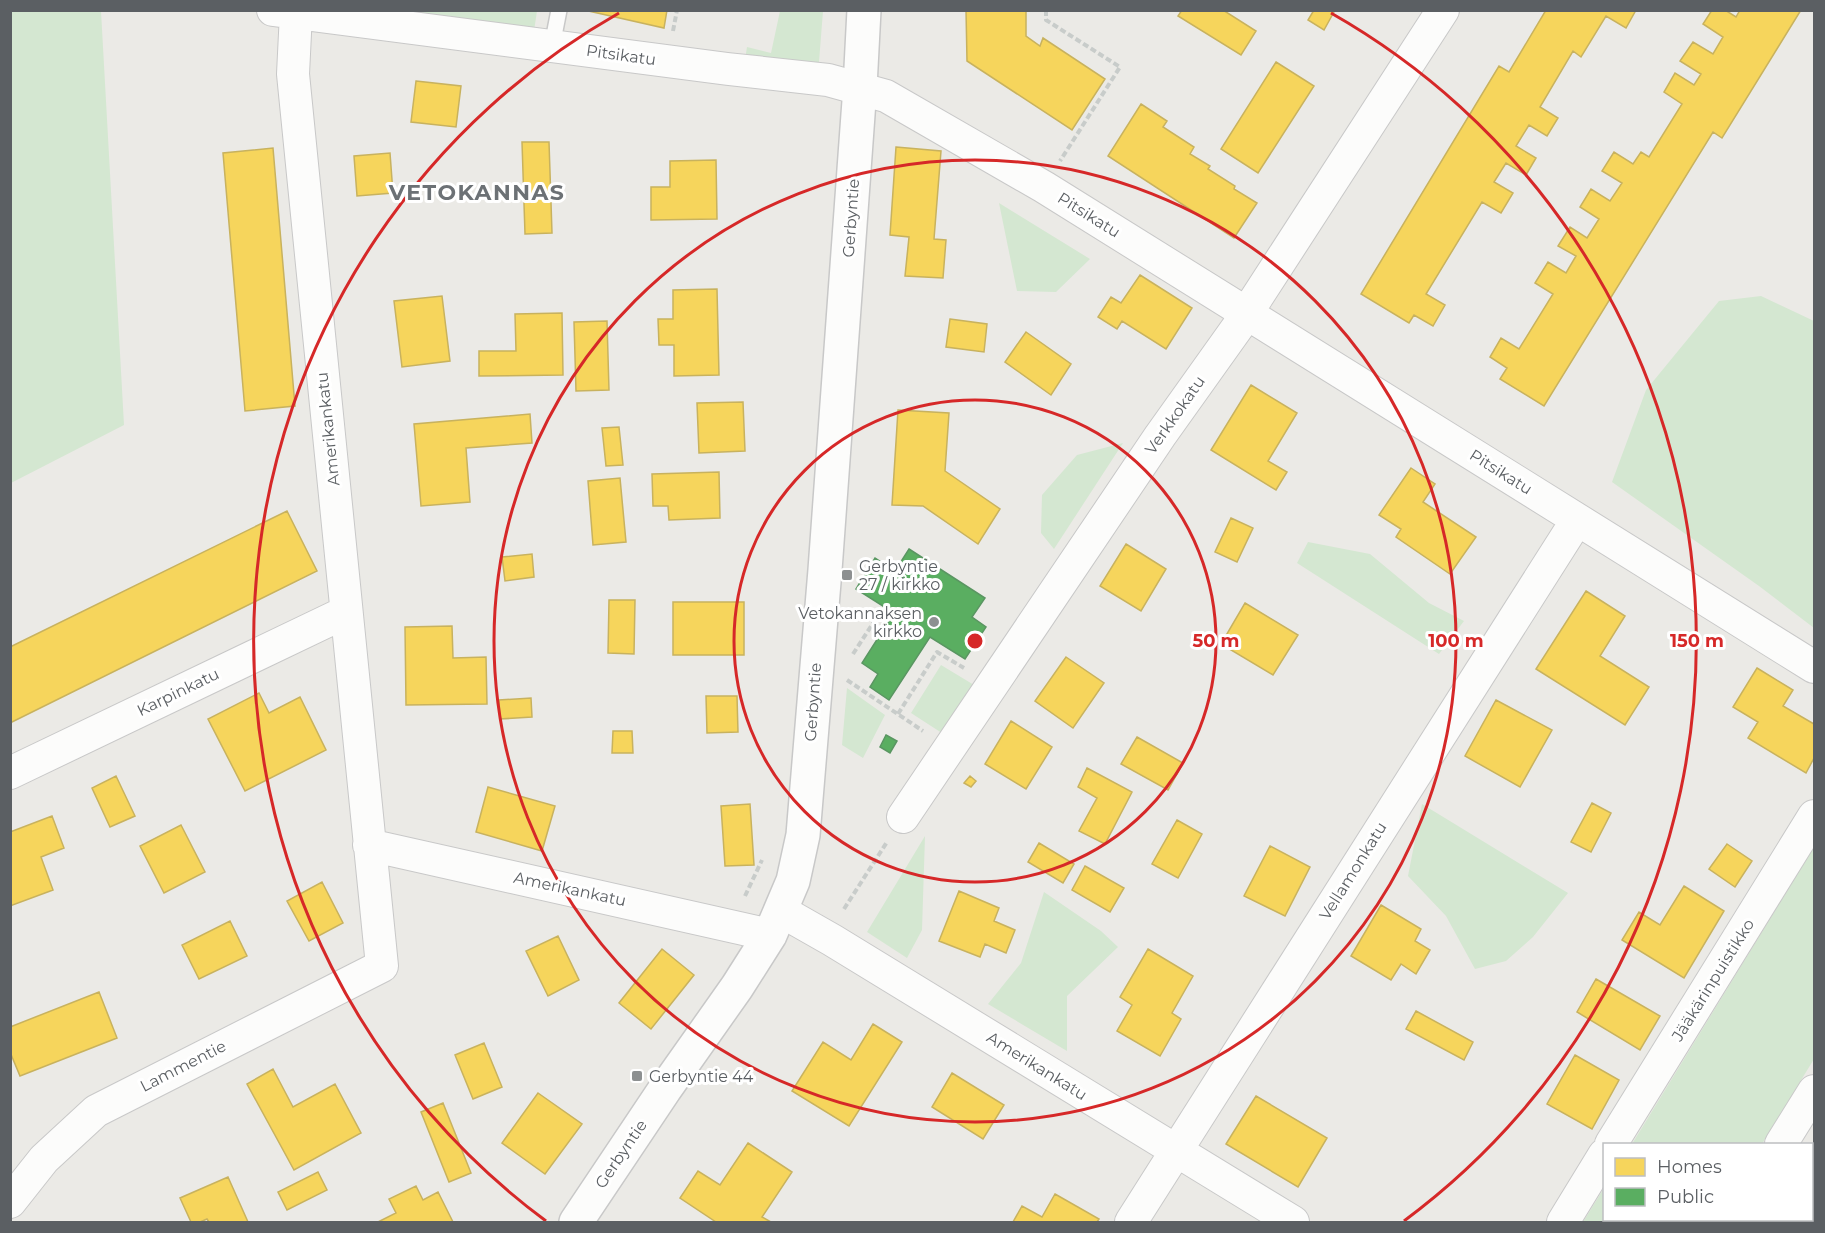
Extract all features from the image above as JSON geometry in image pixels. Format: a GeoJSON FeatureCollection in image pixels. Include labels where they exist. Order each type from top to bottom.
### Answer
{"type":"FeatureCollection","features":[{"type":"Feature","properties":{"kind":"main road","name":"Gerbyntie"},"geometry":{"type":"LineString","coordinates":[[576,1222],[737,987],[776,923],[793,881],[803,835],[825,570],[861,87],[864,10]]}},
{"type":"Feature","properties":{"kind":"street","name":"Verkkokatu"},"geometry":{"type":"LineString","coordinates":[[903,817],[1160,436],[1247,314],[1443,10]]}},
{"type":"Feature","properties":{"kind":"street","name":"Pitsikatu"},"geometry":{"type":"LineString","coordinates":[[284,12],[828,80],[861,87],[886,96],[1044,187],[1815,667]]}},
{"type":"Feature","properties":{"kind":"street","name":"Amerikankatu"},"geometry":{"type":"LineString","coordinates":[[284,12],[293,74],[382,966]]}},
{"type":"Feature","properties":{"kind":"street","name":"Vellamonkatu"},"geometry":{"type":"LineString","coordinates":[[1131,1222],[1577,520]]}},
{"type":"Feature","properties":{"kind":"street","name":"Karpinkatu"},"geometry":{"type":"LineString","coordinates":[[10,773],[346,612]]}},
{"type":"Feature","properties":{"kind":"street","name":"Jääkärinpuistikko"},"geometry":{"type":"LineString","coordinates":[[1612,1143],[1815,816]]}},
{"type":"Feature","properties":{"kind":"street","name":"Amerikankatu"},"geometry":{"type":"LineString","coordinates":[[369,845],[731,925],[776,923],[842,946],[1293,1222]]}},
{"type":"Feature","properties":{"kind":"street","name":"Lammentie"},"geometry":{"type":"LineString","coordinates":[[10,1202],[44,1159],[96,1111],[382,966]]}},
{"type":"Feature","properties":{"kind":"street"},"geometry":{"type":"LineString","coordinates":[[1782,1143],[1815,1090]]}},
{"type":"Feature","properties":{"kind":"street"},"geometry":{"type":"LineString","coordinates":[[1563,1222],[1603,1158]]}},
{"type":"Feature","properties":{"kind":"lane"},"geometry":{"type":"LineString","coordinates":[[552,46],[559,10]]}},
{"type":"Feature","properties":{"kind":"path"},"geometry":{"type":"LineString","coordinates":[[1044,187],[1119,67],[1046,20],[1046,10]]}},
{"type":"Feature","properties":{"kind":"path"},"geometry":{"type":"LineString","coordinates":[[852,654],[879,614]]}},
{"type":"Feature","properties":{"kind":"path"},"geometry":{"type":"LineString","coordinates":[[898,714],[937,652],[992,685]]}},
{"type":"Feature","properties":{"kind":"path"},"geometry":{"type":"LineString","coordinates":[[839,674],[949,748]]}},
{"type":"Feature","properties":{"kind":"path"},"geometry":{"type":"LineString","coordinates":[[844,909],[903,817]]}},
{"type":"Feature","properties":{"kind":"path"},"geometry":{"type":"LineString","coordinates":[[731,925],[763,856]]}},
{"type":"Feature","properties":{"kind":"green space"},"geometry":{"type":"Polygon","coordinates":[[[11,10],[101,11],[124,425],[11,483],[11,10]]]}},
{"type":"Feature","properties":{"kind":"green space"},"geometry":{"type":"Polygon","coordinates":[[[401,11],[537,11],[534,31],[401,11]]]}},
{"type":"Feature","properties":{"kind":"green space"},"geometry":{"type":"Polygon","coordinates":[[[780,11],[823,11],[819,62],[802,67],[745,60],[747,47],[771,53],[780,11]]]}},
{"type":"Feature","properties":{"kind":"green space"},"geometry":{"type":"Polygon","coordinates":[[[999,203],[1090,259],[1056,292],[1017,291],[999,203]]]}},
{"type":"Feature","properties":{"kind":"green space"},"geometry":{"type":"Polygon","coordinates":[[[1761,296],[1814,321],[1814,628],[1759,586],[1612,482],[1646,390],[1719,301],[1761,296]]]}},
{"type":"Feature","properties":{"kind":"green space"},"geometry":{"type":"Polygon","coordinates":[[[1123,443],[1054,549],[1041,533],[1042,495],[1077,455],[1123,443]]]}},
{"type":"Feature","properties":{"kind":"green space"},"geometry":{"type":"Polygon","coordinates":[[[1308,542],[1370,554],[1429,603],[1464,621],[1439,654],[1297,563],[1308,542]]]}},
{"type":"Feature","properties":{"kind":"green space"},"geometry":{"type":"Polygon","coordinates":[[[941,665],[979,688],[948,737],[911,713],[941,665]]]}},
{"type":"Feature","properties":{"kind":"green space"},"geometry":{"type":"Polygon","coordinates":[[[847,688],[885,715],[863,758],[842,745],[847,688]]]}},
{"type":"Feature","properties":{"kind":"green space"},"geometry":{"type":"Polygon","coordinates":[[[1422,804],[1568,893],[1533,937],[1506,961],[1475,969],[1446,916],[1408,876],[1422,804]]]}},
{"type":"Feature","properties":{"kind":"green space"},"geometry":{"type":"Polygon","coordinates":[[[925,836],[922,930],[907,958],[867,932],[925,836]]]}},
{"type":"Feature","properties":{"kind":"green space"},"geometry":{"type":"Polygon","coordinates":[[[1814,847],[1814,1059],[1763,1143],[1633,1143],[1814,847]]]}},
{"type":"Feature","properties":{"kind":"green space"},"geometry":{"type":"Polygon","coordinates":[[[1044,892],[1101,931],[1118,947],[1067,996],[1067,1051],[988,1004],[1021,963],[1044,892]]]}},
{"type":"Feature","properties":{"kind":"green space"},"geometry":{"type":"Polygon","coordinates":[[[1603,1190],[1603,1221],[1714,1221],[1713,1222],[1583,1222],[1603,1190]]]}},
{"type":"Feature","properties":{"kind":"building: Homes"},"geometry":{"type":"Polygon","coordinates":[[[584,10],[667,10],[664,28],[584,10]]]}},
{"type":"Feature","properties":{"kind":"building: Homes"},"geometry":{"type":"Polygon","coordinates":[[[966,10],[1026,10],[1026,36],[1040,46],[1043,38],[1105,79],[1072,130],[967,61],[966,10]]]}},
{"type":"Feature","properties":{"kind":"building: Homes"},"geometry":{"type":"Polygon","coordinates":[[[1182,10],[1223,10],[1256,31],[1241,55],[1178,16],[1182,10]]]}},
{"type":"Feature","properties":{"kind":"building: Homes"},"geometry":{"type":"Polygon","coordinates":[[[1314,10],[1335,10],[1324,30],[1308,20],[1314,10]]]}},
{"type":"Feature","properties":{"kind":"building: Homes"},"geometry":{"type":"Polygon","coordinates":[[[1546,10],[1636,10],[1626,28],[1606,16],[1581,57],[1573,51],[1540,107],[1558,118],[1547,136],[1529,125],[1516,146],[1536,158],[1526,175],[1506,163],[1494,182],[1513,193],[1501,213],[1482,202],[1426,294],[1445,305],[1433,326],[1414,315],[1409,323],[1361,294],[1499,66],[1509,72],[1546,10]]]}},
{"type":"Feature","properties":{"kind":"building: Homes"},"geometry":{"type":"Polygon","coordinates":[[[1712,10],[1725,10],[1736,17],[1740,10],[1801,10],[1722,138],[1713,132],[1544,406],[1500,379],[1507,368],[1490,357],[1501,338],[1519,349],[1553,294],[1535,283],[1548,262],[1566,273],[1576,256],[1558,246],[1570,227],[1587,238],[1599,219],[1580,207],[1591,189],[1610,201],[1622,183],[1602,171],[1614,152],[1633,164],[1641,152],[1649,157],[1682,104],[1664,92],[1675,73],[1694,85],[1701,74],[1680,61],[1693,42],[1713,54],[1723,37],[1703,24],[1712,10]]]}},
{"type":"Feature","properties":{"kind":"building: Homes"},"geometry":{"type":"Polygon","coordinates":[[[1276,62],[1314,86],[1258,173],[1221,149],[1276,62]]]}},
{"type":"Feature","properties":{"kind":"building: Homes"},"geometry":{"type":"Polygon","coordinates":[[[416,81],[461,86],[456,127],[411,122],[416,81]]]}},
{"type":"Feature","properties":{"kind":"building: Homes"},"geometry":{"type":"Polygon","coordinates":[[[1141,104],[1167,121],[1163,127],[1194,147],[1190,154],[1210,166],[1208,169],[1235,186],[1234,189],[1257,203],[1234,238],[1108,156],[1141,104]]]}},
{"type":"Feature","properties":{"kind":"building: Homes"},"geometry":{"type":"Polygon","coordinates":[[[522,142],[549,142],[552,233],[525,234],[522,142]]]}},
{"type":"Feature","properties":{"kind":"building: Homes"},"geometry":{"type":"Polygon","coordinates":[[[896,147],[941,151],[934,239],[946,240],[943,278],[905,276],[909,237],[890,235],[896,147]]]}},
{"type":"Feature","properties":{"kind":"building: Homes"},"geometry":{"type":"Polygon","coordinates":[[[273,148],[295,406],[245,411],[223,153],[273,148]]]}},
{"type":"Feature","properties":{"kind":"building: Homes"},"geometry":{"type":"Polygon","coordinates":[[[390,153],[393,193],[357,196],[354,156],[390,153]]]}},
{"type":"Feature","properties":{"kind":"building: Homes"},"geometry":{"type":"Polygon","coordinates":[[[716,160],[717,219],[651,220],[651,187],[670,187],[670,161],[716,160]]]}},
{"type":"Feature","properties":{"kind":"building: Homes"},"geometry":{"type":"Polygon","coordinates":[[[1140,275],[1192,308],[1166,349],[1122,321],[1117,329],[1098,317],[1111,297],[1121,303],[1140,275]]]}},
{"type":"Feature","properties":{"kind":"building: Homes"},"geometry":{"type":"Polygon","coordinates":[[[717,289],[719,375],[674,376],[674,345],[659,345],[658,319],[673,319],[673,290],[717,289]]]}},
{"type":"Feature","properties":{"kind":"building: Homes"},"geometry":{"type":"Polygon","coordinates":[[[442,296],[450,361],[402,367],[394,301],[442,296]]]}},
{"type":"Feature","properties":{"kind":"building: Homes"},"geometry":{"type":"Polygon","coordinates":[[[562,313],[563,375],[479,376],[479,351],[516,351],[515,314],[562,313]]]}},
{"type":"Feature","properties":{"kind":"building: Homes"},"geometry":{"type":"Polygon","coordinates":[[[950,319],[987,324],[984,352],[946,347],[950,319]]]}},
{"type":"Feature","properties":{"kind":"building: Homes"},"geometry":{"type":"Polygon","coordinates":[[[607,321],[609,390],[576,391],[574,322],[607,321]]]}},
{"type":"Feature","properties":{"kind":"building: Homes"},"geometry":{"type":"Polygon","coordinates":[[[1026,332],[1071,364],[1051,395],[1005,362],[1026,332]]]}},
{"type":"Feature","properties":{"kind":"building: Homes"},"geometry":{"type":"Polygon","coordinates":[[[1251,385],[1297,413],[1268,461],[1287,472],[1276,490],[1211,450],[1251,385]]]}},
{"type":"Feature","properties":{"kind":"building: Homes"},"geometry":{"type":"Polygon","coordinates":[[[743,402],[745,451],[699,453],[697,403],[743,402]]]}},
{"type":"Feature","properties":{"kind":"building: Homes"},"geometry":{"type":"Polygon","coordinates":[[[898,410],[949,413],[945,471],[1000,509],[978,544],[923,506],[892,505],[898,410]]]}},
{"type":"Feature","properties":{"kind":"building: Homes"},"geometry":{"type":"Polygon","coordinates":[[[530,414],[532,443],[466,448],[470,502],[421,506],[414,424],[530,414]]]}},
{"type":"Feature","properties":{"kind":"building: Homes"},"geometry":{"type":"Polygon","coordinates":[[[619,427],[623,465],[606,466],[602,428],[619,427]]]}},
{"type":"Feature","properties":{"kind":"building: Homes"},"geometry":{"type":"Polygon","coordinates":[[[1411,468],[1435,484],[1423,502],[1476,537],[1450,574],[1396,537],[1401,529],[1379,515],[1411,468]]]}},
{"type":"Feature","properties":{"kind":"building: Homes"},"geometry":{"type":"Polygon","coordinates":[[[719,472],[720,518],[669,520],[668,506],[653,506],[652,474],[719,472]]]}},
{"type":"Feature","properties":{"kind":"building: Homes"},"geometry":{"type":"Polygon","coordinates":[[[620,478],[626,542],[593,545],[588,481],[620,478]]]}},
{"type":"Feature","properties":{"kind":"building: Homes"},"geometry":{"type":"Polygon","coordinates":[[[287,511],[317,571],[10,723],[10,647],[287,511]]]}},
{"type":"Feature","properties":{"kind":"building: Homes"},"geometry":{"type":"Polygon","coordinates":[[[1231,518],[1253,528],[1237,562],[1215,552],[1231,518]]]}},
{"type":"Feature","properties":{"kind":"building: Homes"},"geometry":{"type":"Polygon","coordinates":[[[1126,544],[1166,569],[1141,611],[1100,586],[1126,544]]]}},
{"type":"Feature","properties":{"kind":"building: Homes"},"geometry":{"type":"Polygon","coordinates":[[[532,554],[534,577],[505,581],[502,557],[532,554]]]}},
{"type":"Feature","properties":{"kind":"building: Homes"},"geometry":{"type":"Polygon","coordinates":[[[1586,591],[1625,616],[1600,656],[1649,687],[1625,725],[1536,669],[1586,591]]]}},
{"type":"Feature","properties":{"kind":"building: Homes"},"geometry":{"type":"Polygon","coordinates":[[[609,600],[635,600],[634,654],[608,653],[609,600]]]}},
{"type":"Feature","properties":{"kind":"building: Homes"},"geometry":{"type":"Polygon","coordinates":[[[673,602],[744,602],[744,655],[673,655],[673,602]]]}},
{"type":"Feature","properties":{"kind":"building: Homes"},"geometry":{"type":"Polygon","coordinates":[[[1245,603],[1298,635],[1273,675],[1221,644],[1245,603]]]}},
{"type":"Feature","properties":{"kind":"building: Homes"},"geometry":{"type":"Polygon","coordinates":[[[452,626],[453,658],[486,657],[487,704],[406,705],[405,627],[452,626]]]}},
{"type":"Feature","properties":{"kind":"building: Homes"},"geometry":{"type":"Polygon","coordinates":[[[1066,657],[1104,683],[1073,728],[1035,701],[1066,657]]]}},
{"type":"Feature","properties":{"kind":"building: Homes"},"geometry":{"type":"Polygon","coordinates":[[[1757,668],[1793,690],[1783,706],[1814,724],[1814,758],[1806,773],[1748,738],[1758,722],[1733,707],[1757,668]]]}},
{"type":"Feature","properties":{"kind":"building: Homes"},"geometry":{"type":"Polygon","coordinates":[[[259,693],[269,713],[300,697],[326,750],[245,791],[208,719],[259,693]]]}},
{"type":"Feature","properties":{"kind":"building: Homes"},"geometry":{"type":"Polygon","coordinates":[[[706,696],[737,696],[738,732],[707,733],[706,696]]]}},
{"type":"Feature","properties":{"kind":"building: Homes"},"geometry":{"type":"Polygon","coordinates":[[[531,698],[532,717],[500,719],[499,700],[531,698]]]}},
{"type":"Feature","properties":{"kind":"building: Homes"},"geometry":{"type":"Polygon","coordinates":[[[1496,700],[1552,730],[1520,787],[1465,756],[1496,700]]]}},
{"type":"Feature","properties":{"kind":"building: Homes"},"geometry":{"type":"Polygon","coordinates":[[[1011,721],[1052,747],[1026,789],[985,764],[1011,721]]]}},
{"type":"Feature","properties":{"kind":"building: Homes"},"geometry":{"type":"Polygon","coordinates":[[[613,731],[632,731],[633,753],[612,753],[613,731]]]}},
{"type":"Feature","properties":{"kind":"building: Homes"},"geometry":{"type":"Polygon","coordinates":[[[1137,737],[1183,763],[1168,790],[1121,764],[1137,737]]]}},
{"type":"Feature","properties":{"kind":"building: Homes"},"geometry":{"type":"Polygon","coordinates":[[[1087,768],[1132,792],[1105,844],[1079,831],[1097,798],[1078,787],[1087,768]]]}},
{"type":"Feature","properties":{"kind":"building: Homes"},"geometry":{"type":"Polygon","coordinates":[[[116,776],[135,816],[110,827],[92,788],[116,776]]]}},
{"type":"Feature","properties":{"kind":"building: Homes"},"geometry":{"type":"Polygon","coordinates":[[[970,776],[976,781],[971,787],[964,783],[970,776]]]}},
{"type":"Feature","properties":{"kind":"building: Homes"},"geometry":{"type":"Polygon","coordinates":[[[488,787],[555,806],[542,851],[476,832],[488,787]]]}},
{"type":"Feature","properties":{"kind":"building: Homes"},"geometry":{"type":"Polygon","coordinates":[[[1592,803],[1611,813],[1591,852],[1571,842],[1592,803]]]}},
{"type":"Feature","properties":{"kind":"building: Homes"},"geometry":{"type":"Polygon","coordinates":[[[750,804],[754,865],[725,866],[721,806],[750,804]]]}},
{"type":"Feature","properties":{"kind":"building: Homes"},"geometry":{"type":"Polygon","coordinates":[[[52,816],[64,848],[41,857],[53,890],[10,906],[10,832],[52,816]]]}},
{"type":"Feature","properties":{"kind":"building: Homes"},"geometry":{"type":"Polygon","coordinates":[[[1177,820],[1202,834],[1178,878],[1152,864],[1177,820]]]}},
{"type":"Feature","properties":{"kind":"building: Homes"},"geometry":{"type":"Polygon","coordinates":[[[181,825],[205,872],[164,893],[140,846],[181,825]]]}},
{"type":"Feature","properties":{"kind":"building: Homes"},"geometry":{"type":"Polygon","coordinates":[[[1039,843],[1074,864],[1063,883],[1028,862],[1039,843]]]}},
{"type":"Feature","properties":{"kind":"building: Homes"},"geometry":{"type":"Polygon","coordinates":[[[1727,844],[1752,861],[1735,887],[1709,869],[1727,844]]]}},
{"type":"Feature","properties":{"kind":"building: Homes"},"geometry":{"type":"Polygon","coordinates":[[[1270,846],[1310,867],[1285,916],[1244,896],[1270,846]]]}},
{"type":"Feature","properties":{"kind":"building: Homes"},"geometry":{"type":"Polygon","coordinates":[[[1085,866],[1124,888],[1110,912],[1072,890],[1085,866]]]}},
{"type":"Feature","properties":{"kind":"building: Homes"},"geometry":{"type":"Polygon","coordinates":[[[322,882],[343,923],[309,941],[287,901],[322,882]]]}},
{"type":"Feature","properties":{"kind":"building: Homes"},"geometry":{"type":"Polygon","coordinates":[[[1684,886],[1724,911],[1684,978],[1622,940],[1639,912],[1660,925],[1684,886]]]}},
{"type":"Feature","properties":{"kind":"building: Homes"},"geometry":{"type":"Polygon","coordinates":[[[959,891],[999,908],[994,921],[1015,930],[1006,953],[985,944],[980,957],[939,941],[959,891]]]}},
{"type":"Feature","properties":{"kind":"building: Homes"},"geometry":{"type":"Polygon","coordinates":[[[1381,905],[1421,929],[1415,941],[1430,950],[1416,974],[1401,964],[1391,980],[1351,956],[1381,905]]]}},
{"type":"Feature","properties":{"kind":"building: Homes"},"geometry":{"type":"Polygon","coordinates":[[[230,921],[247,956],[199,979],[182,945],[230,921]]]}},
{"type":"Feature","properties":{"kind":"building: Homes"},"geometry":{"type":"Polygon","coordinates":[[[558,936],[579,980],[548,996],[526,951],[558,936]]]}},
{"type":"Feature","properties":{"kind":"building: Homes"},"geometry":{"type":"Polygon","coordinates":[[[662,949],[694,975],[651,1029],[619,1003],[662,949]]]}},
{"type":"Feature","properties":{"kind":"building: Homes"},"geometry":{"type":"Polygon","coordinates":[[[1148,949],[1193,976],[1172,1013],[1181,1019],[1160,1056],[1117,1031],[1132,1005],[1120,997],[1148,949]]]}},
{"type":"Feature","properties":{"kind":"building: Homes"},"geometry":{"type":"Polygon","coordinates":[[[1596,979],[1660,1016],[1640,1050],[1577,1012],[1596,979]]]}},
{"type":"Feature","properties":{"kind":"building: Homes"},"geometry":{"type":"Polygon","coordinates":[[[99,992],[117,1038],[20,1076],[10,1052],[10,1027],[99,992]]]}},
{"type":"Feature","properties":{"kind":"building: Homes"},"geometry":{"type":"Polygon","coordinates":[[[1416,1011],[1473,1042],[1464,1060],[1406,1029],[1416,1011]]]}},
{"type":"Feature","properties":{"kind":"building: Homes"},"geometry":{"type":"Polygon","coordinates":[[[873,1024],[902,1042],[849,1126],[792,1091],[823,1042],[851,1060],[873,1024]]]}},
{"type":"Feature","properties":{"kind":"building: Homes"},"geometry":{"type":"Polygon","coordinates":[[[484,1043],[502,1087],[473,1099],[455,1055],[484,1043]]]}},
{"type":"Feature","properties":{"kind":"building: Homes"},"geometry":{"type":"Polygon","coordinates":[[[1575,1055],[1619,1080],[1592,1129],[1547,1104],[1575,1055]]]}},
{"type":"Feature","properties":{"kind":"building: Homes"},"geometry":{"type":"Polygon","coordinates":[[[273,1069],[293,1107],[335,1084],[361,1133],[294,1170],[247,1084],[273,1069]]]}},
{"type":"Feature","properties":{"kind":"building: Homes"},"geometry":{"type":"Polygon","coordinates":[[[952,1073],[1004,1105],[983,1139],[932,1107],[952,1073]]]}},
{"type":"Feature","properties":{"kind":"building: Homes"},"geometry":{"type":"Polygon","coordinates":[[[538,1093],[582,1124],[545,1174],[502,1143],[538,1093]]]}},
{"type":"Feature","properties":{"kind":"building: Homes"},"geometry":{"type":"Polygon","coordinates":[[[1256,1096],[1327,1138],[1298,1187],[1226,1144],[1256,1096]]]}},
{"type":"Feature","properties":{"kind":"building: Homes"},"geometry":{"type":"Polygon","coordinates":[[[443,1103],[471,1173],[449,1182],[421,1112],[443,1103]]]}},
{"type":"Feature","properties":{"kind":"building: Homes"},"geometry":{"type":"Polygon","coordinates":[[[748,1143],[792,1172],[762,1217],[771,1222],[716,1222],[680,1198],[698,1171],[720,1185],[748,1143]]]}},
{"type":"Feature","properties":{"kind":"building: Homes"},"geometry":{"type":"Polygon","coordinates":[[[318,1172],[327,1190],[287,1210],[278,1192],[318,1172]]]}},
{"type":"Feature","properties":{"kind":"building: Homes"},"geometry":{"type":"Polygon","coordinates":[[[228,1177],[248,1222],[209,1222],[207,1219],[191,1222],[180,1198],[228,1177]]]}},
{"type":"Feature","properties":{"kind":"building: Homes"},"geometry":{"type":"Polygon","coordinates":[[[416,1186],[423,1200],[438,1192],[453,1222],[378,1222],[396,1213],[389,1199],[416,1186]]]}},
{"type":"Feature","properties":{"kind":"building: Homes"},"geometry":{"type":"Polygon","coordinates":[[[1055,1194],[1099,1219],[1097,1222],[1013,1222],[1022,1206],[1042,1217],[1055,1194]]]}},
{"type":"Feature","properties":{"kind":"building: Homes"},"geometry":{"type":"Polygon","coordinates":[[[1796,1221],[1799,1222],[1770,1222],[1796,1221]]]}},
{"type":"Feature","properties":{"kind":"building: Public","name":"Vetokannaksen kirkko"},"geometry":{"type":"Polygon","coordinates":[[[909,549],[985,598],[972,617],[986,627],[965,659],[930,637],[889,700],[870,687],[878,674],[862,663],[894,613],[856,589],[875,558],[895,571],[909,549]]]}},
{"type":"Feature","properties":{"kind":"building: Public"},"geometry":{"type":"Polygon","coordinates":[[[886,735],[897,741],[890,753],[880,747],[886,735]]]}},
{"type":"Feature","properties":{"kind":"place","name":"Gerbyntie 27 / kirkko"},"geometry":{"type":"Point","coordinates":[847,575]}},
{"type":"Feature","properties":{"kind":"place","name":"Vetokannaksen kirkko"},"geometry":{"type":"Point","coordinates":[934,622]}},
{"type":"Feature","properties":{"kind":"place","name":"Gerbyntie 44"},"geometry":{"type":"Point","coordinates":[637,1076]}},
{"type":"Feature","properties":{"kind":"district","name":"VETOKANNAS"},"geometry":{"type":"Point","coordinates":[477,192]}}]}
